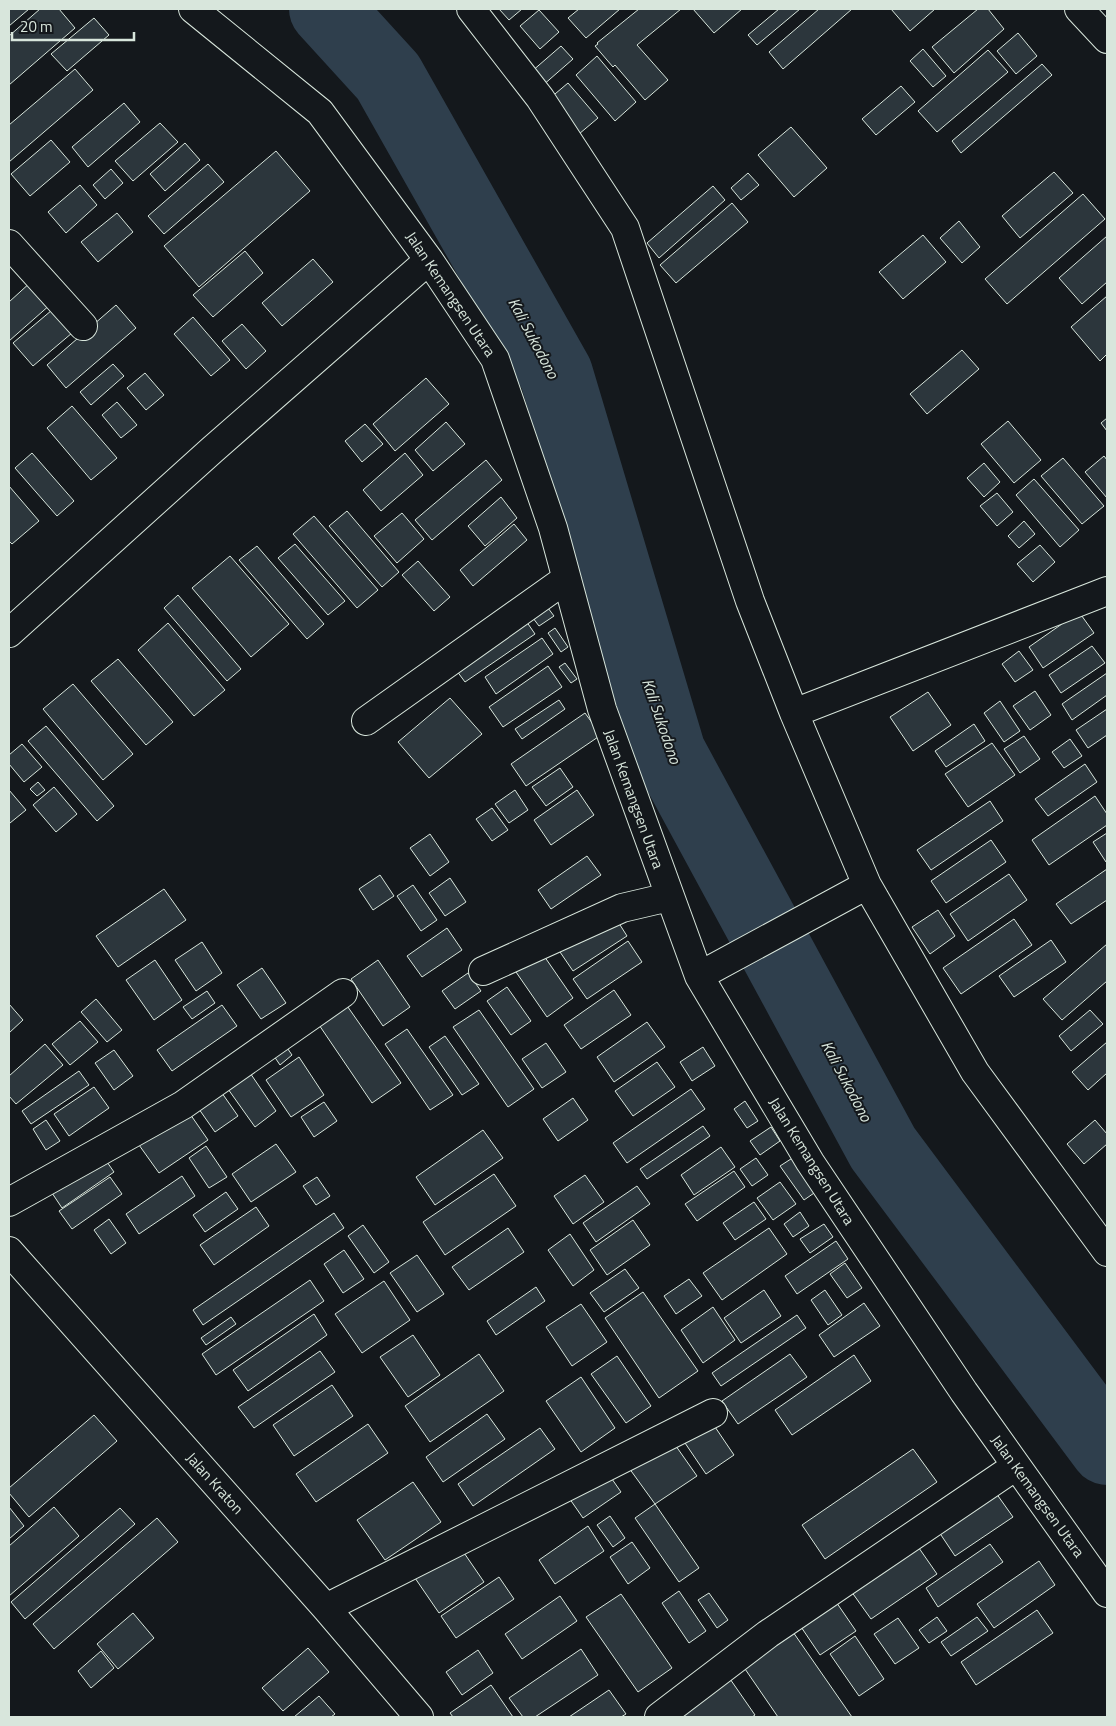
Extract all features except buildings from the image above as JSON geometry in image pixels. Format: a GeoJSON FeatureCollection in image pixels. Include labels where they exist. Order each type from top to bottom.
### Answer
{"type":"FeatureCollection","features":[{"type":"Feature","properties":{"kind":"street","name":"Jalan Kemangsen Utara"},"geometry":{"type":"LineString","coordinates":[[193,9],[320,112],[430,260],[495,360],[553,528],[602,709],[699,976],[810,1162],[964,1392],[1107,1593]]}},
{"type":"Feature","properties":{"kind":"street"},"geometry":{"type":"LineString","coordinates":[[472,9],[540,98],[624,228],[750,600],[794,713],[867,885],[975,1072],[1107,1252]]}},
{"type":"Feature","properties":{"kind":"street"},"geometry":{"type":"LineString","coordinates":[[1079,9],[1107,39]]}},
{"type":"Feature","properties":{"kind":"street"},"geometry":{"type":"LineString","coordinates":[[9,244],[83,326]]}},
{"type":"Feature","properties":{"kind":"street"},"geometry":{"type":"LineString","coordinates":[[9,633],[212,450],[430,260]]}},
{"type":"Feature","properties":{"kind":"street"},"geometry":{"type":"LineString","coordinates":[[366,721],[566,579]]}},
{"type":"Feature","properties":{"kind":"street"},"geometry":{"type":"LineString","coordinates":[[794,713],[1107,592]]}},
{"type":"Feature","properties":{"kind":"street"},"geometry":{"type":"LineString","coordinates":[[699,976],[867,885]]}},
{"type":"Feature","properties":{"kind":"street"},"geometry":{"type":"LineString","coordinates":[[483,971],[622,908],[669,897]]}},
{"type":"Feature","properties":{"kind":"street"},"geometry":{"type":"LineString","coordinates":[[9,1202],[183,1105],[342,993]]}},
{"type":"Feature","properties":{"kind":"street","name":"Jalan Kraton"},"geometry":{"type":"LineString","coordinates":[[9,1251],[326,1608],[419,1717]]}},
{"type":"Feature","properties":{"kind":"street"},"geometry":{"type":"LineString","coordinates":[[326,1608],[713,1414]]}},
{"type":"Feature","properties":{"kind":"street"},"geometry":{"type":"LineString","coordinates":[[659,1717],[768,1634],[1016,1466]]}},
{"type":"Feature","properties":{"kind":"waterway","name":"Kali Sukodono"},"geometry":{"type":"LineString","coordinates":[[326,9],[388,77],[556,374],[669,753],[883,1148],[1107,1448]]}}]}
